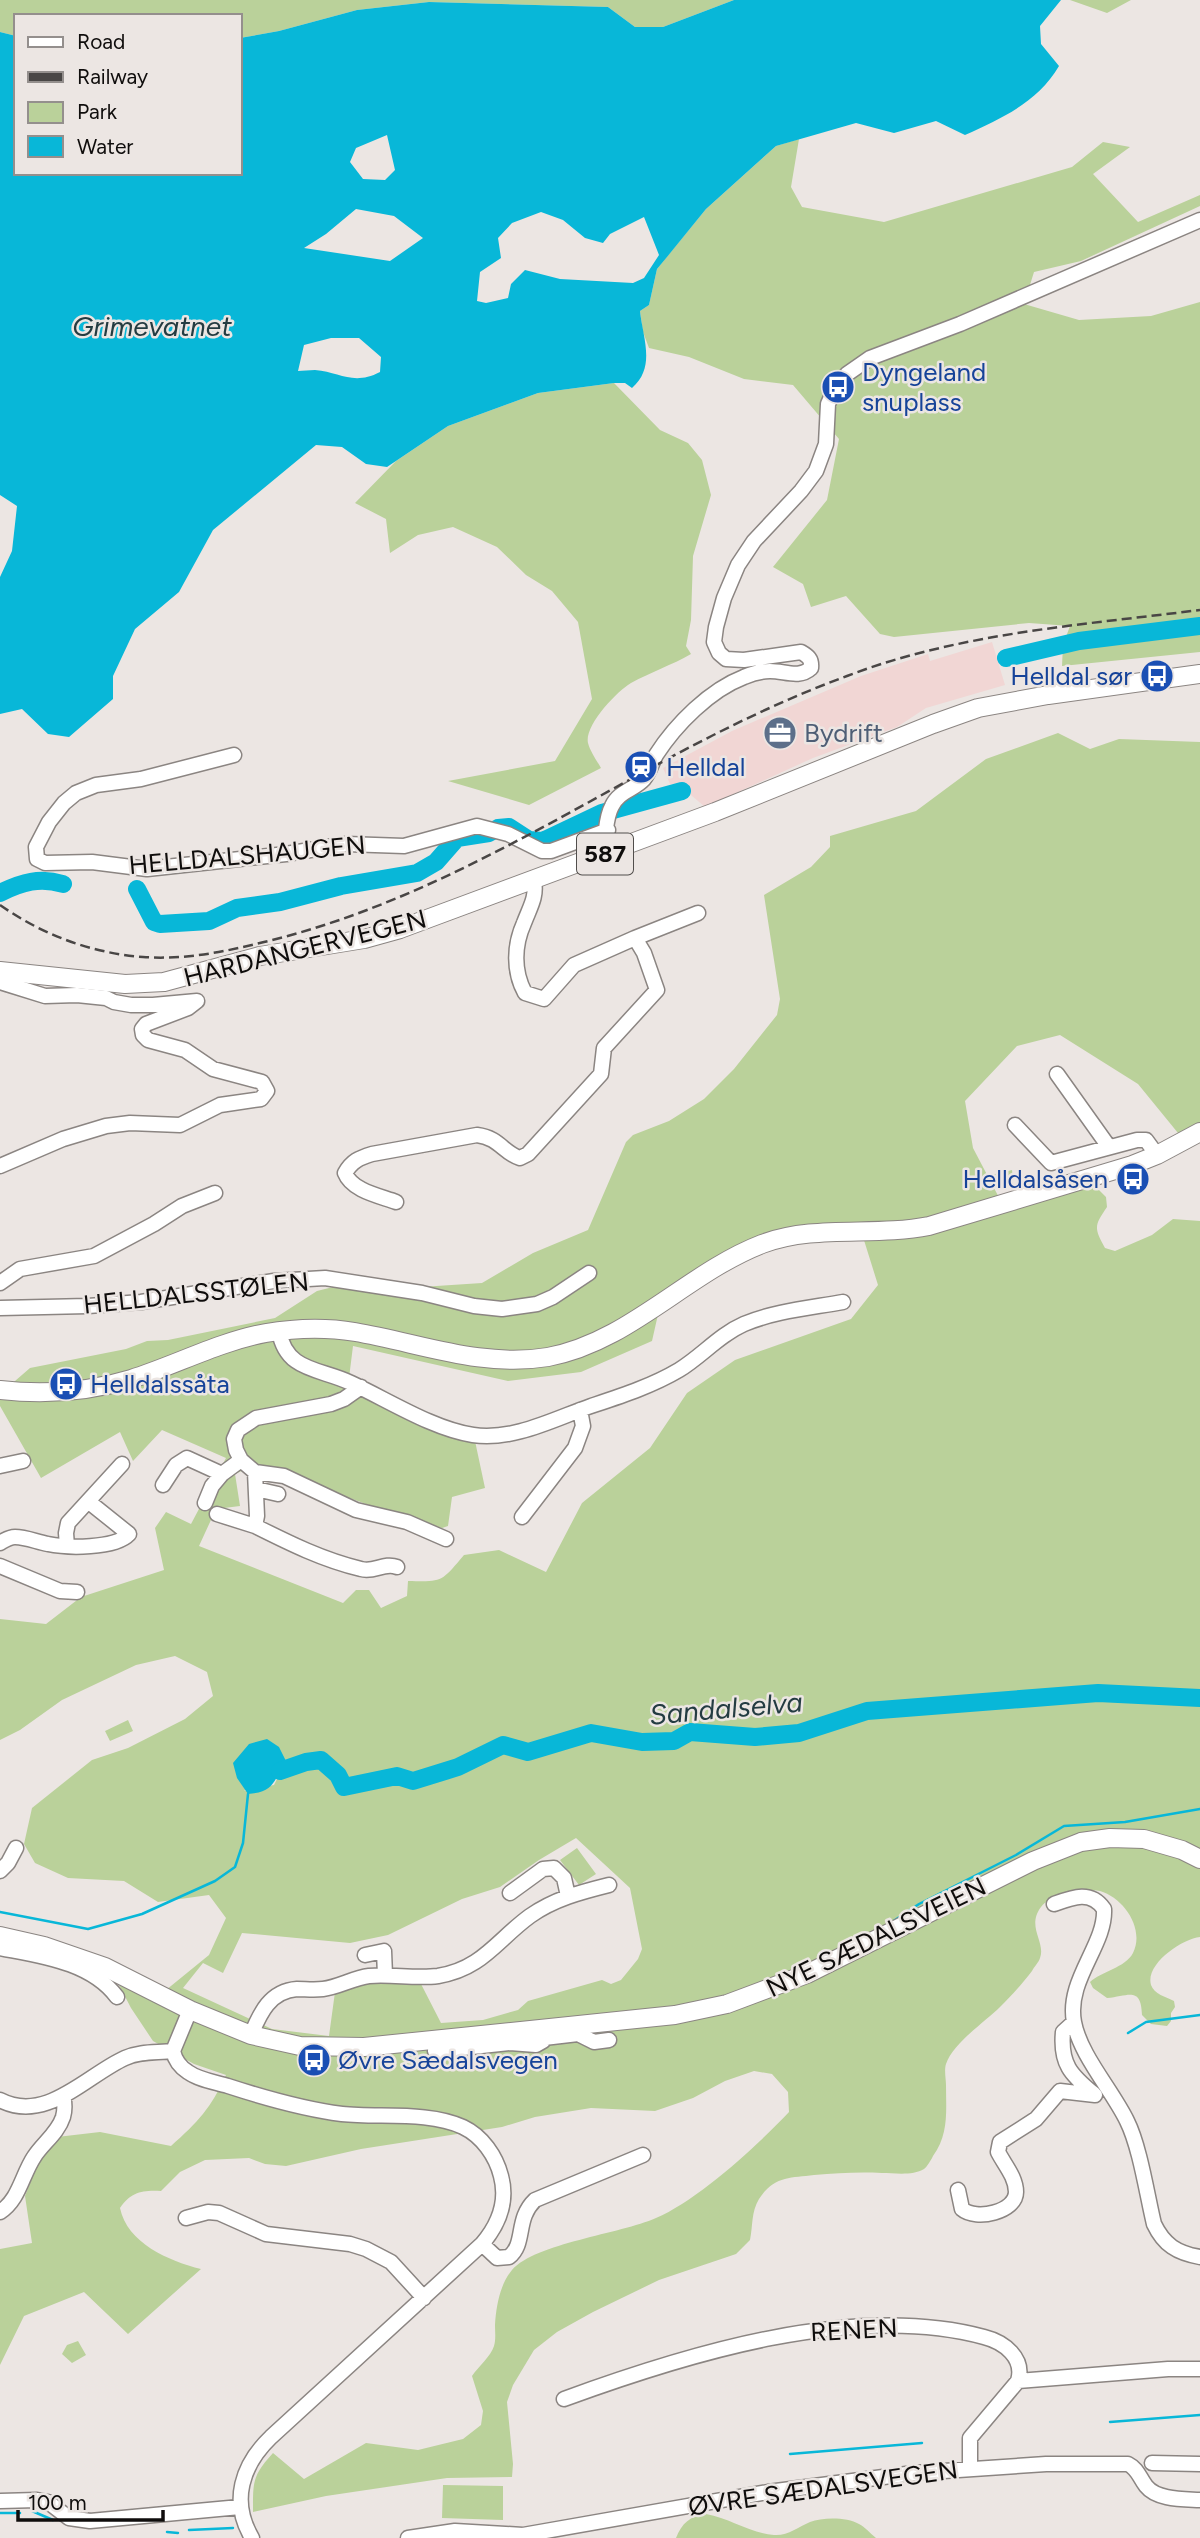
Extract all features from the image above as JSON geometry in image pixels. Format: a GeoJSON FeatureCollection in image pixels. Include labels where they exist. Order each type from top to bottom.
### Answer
{"type":"FeatureCollection","features":[{"type":"Feature","properties":{"kind":"main road","name":"HARDANGERVEGEN"},"geometry":{"type":"LineString","coordinates":[[0,971],[125,984],[164,982],[260,956],[363,939],[400,929],[534,881],[978,708],[1048,695],[1200,674]]}},
{"type":"Feature","properties":{"kind":"main road"},"geometry":{"type":"LineString","coordinates":[[0,1390],[59,1392],[109,1385],[144,1375],[227,1343],[279,1331],[318,1329],[353,1332],[489,1360],[548,1356],[581,1347],[609,1334],[739,1255],[763,1244],[803,1234],[902,1230],[929,1226],[1157,1155],[1200,1132]]}},
{"type":"Feature","properties":{"kind":"main road","name":"NYE SÆDALSVEIEN"},"geometry":{"type":"LineString","coordinates":[[0,1936],[105,1967],[190,2010],[251,2035],[300,2046],[355,2048],[544,2034],[675,2015],[751,1997],[807,1974],[1033,1861],[1081,1842],[1110,1838],[1144,1839],[1200,1859]]}},
{"type":"Feature","properties":{"kind":"street"},"geometry":{"type":"LineString","coordinates":[[613,851],[615,835],[609,819],[625,790],[642,781],[665,744],[691,715],[720,690],[755,673],[771,671],[801,674],[811,668],[812,662],[801,652],[744,660],[726,659],[719,653],[715,642],[716,627],[724,598],[738,565],[754,541],[816,471],[826,444],[828,404],[835,388],[847,374],[870,358],[960,324],[1169,236],[1200,220]]}},
{"type":"Feature","properties":{"kind":"street","name":"HELLDALSHAUGEN"},"geometry":{"type":"LineString","coordinates":[[234,755],[141,779],[96,785],[76,793],[49,822],[36,847],[37,859],[45,863],[92,862],[147,869],[286,854],[346,844],[404,846],[477,826],[495,830],[531,847],[551,851],[609,819]]}},
{"type":"Feature","properties":{"kind":"street"},"geometry":{"type":"LineString","coordinates":[[534,881],[536,894],[522,927],[516,961],[520,983],[525,993],[534,998],[544,999],[574,965],[668,923],[698,913]]}},
{"type":"Feature","properties":{"kind":"street"},"geometry":{"type":"LineString","coordinates":[[396,1202],[362,1189],[348,1181],[345,1173],[359,1158],[372,1154],[477,1135],[490,1137],[512,1156],[520,1158],[528,1154],[601,1074],[604,1048],[657,990],[635,939]]}},
{"type":"Feature","properties":{"kind":"street"},"geometry":{"type":"LineString","coordinates":[[0,982],[45,996],[77,995],[153,1006],[197,1001],[188,1008],[146,1024],[142,1029],[143,1035],[148,1040],[185,1050],[223,1073],[262,1082],[267,1091],[261,1099],[220,1105],[180,1125],[130,1123],[106,1126],[63,1139],[0,1166]]}},
{"type":"Feature","properties":{"kind":"street"},"geometry":{"type":"LineString","coordinates":[[121,1003],[125,984]]}},
{"type":"Feature","properties":{"kind":"street"},"geometry":{"type":"LineString","coordinates":[[1057,1074],[1109,1147]]}},
{"type":"Feature","properties":{"kind":"street"},"geometry":{"type":"LineString","coordinates":[[1015,1125],[1051,1163],[1146,1140],[1157,1155]]}},
{"type":"Feature","properties":{"kind":"street","name":"HELLDALSSTØLEN"},"geometry":{"type":"LineString","coordinates":[[0,1283],[20,1269],[94,1256],[182,1206],[215,1193]]}},
{"type":"Feature","properties":{"kind":"street","name":"HELLDALSSTØLEN"},"geometry":{"type":"LineString","coordinates":[[0,1308],[141,1302],[274,1281],[325,1278],[502,1309],[519,1308],[545,1301],[564,1292],[589,1273]]}},
{"type":"Feature","properties":{"kind":"street"},"geometry":{"type":"LineString","coordinates":[[279,1331],[282,1347],[293,1360],[361,1387],[450,1429],[473,1435],[497,1436],[658,1382],[691,1363],[724,1335],[744,1324],[792,1311],[843,1302]]}},
{"type":"Feature","properties":{"kind":"street"},"geometry":{"type":"LineString","coordinates":[[361,1387],[331,1404],[256,1418],[245,1423],[234,1439],[241,1460],[255,1472],[284,1476],[356,1510],[407,1522],[446,1539]]}},
{"type":"Feature","properties":{"kind":"street"},"geometry":{"type":"LineString","coordinates":[[522,1517],[575,1448],[583,1426],[580,1410]]}},
{"type":"Feature","properties":{"kind":"street"},"geometry":{"type":"LineString","coordinates":[[163,1485],[176,1465],[187,1458],[222,1474]]}},
{"type":"Feature","properties":{"kind":"street"},"geometry":{"type":"LineString","coordinates":[[205,1503],[212,1486],[222,1474],[241,1460]]}},
{"type":"Feature","properties":{"kind":"street"},"geometry":{"type":"LineString","coordinates":[[0,1466],[23,1461]]}},
{"type":"Feature","properties":{"kind":"street"},"geometry":{"type":"LineString","coordinates":[[67,1546],[68,1523],[122,1464]]}},
{"type":"Feature","properties":{"kind":"street"},"geometry":{"type":"LineString","coordinates":[[255,1472],[255,1526]]}},
{"type":"Feature","properties":{"kind":"street"},"geometry":{"type":"LineString","coordinates":[[256,1489],[278,1494]]}},
{"type":"Feature","properties":{"kind":"street"},"geometry":{"type":"LineString","coordinates":[[0,1544],[6,1538],[16,1537],[51,1545],[100,1545],[124,1539],[129,1534],[89,1502]]}},
{"type":"Feature","properties":{"kind":"street"},"geometry":{"type":"LineString","coordinates":[[217,1514],[255,1526],[313,1554],[353,1567],[373,1571],[386,1564],[397,1567]]}},
{"type":"Feature","properties":{"kind":"street"},"geometry":{"type":"LineString","coordinates":[[0,1566],[60,1591],[77,1592]]}},
{"type":"Feature","properties":{"kind":"street"},"geometry":{"type":"LineString","coordinates":[[0,1871],[16,1848]]}},
{"type":"Feature","properties":{"kind":"street"},"geometry":{"type":"LineString","coordinates":[[510,1893],[543,1869],[554,1868],[564,1878],[568,1896]]}},
{"type":"Feature","properties":{"kind":"street"},"geometry":{"type":"LineString","coordinates":[[251,2035],[261,2011],[268,2002],[285,1991],[324,1989],[351,1979],[385,1975],[438,1976],[467,1968],[488,1955],[531,1916],[568,1896],[609,1885]]}},
{"type":"Feature","properties":{"kind":"street"},"geometry":{"type":"LineString","coordinates":[[1054,1904],[1078,1896],[1094,1898],[1104,1909],[1102,1927],[1078,1986],[1073,2005],[1074,2022],[1085,2048],[1128,2122],[1154,2224],[1161,2237],[1177,2250],[1200,2257]]}},
{"type":"Feature","properties":{"kind":"street"},"geometry":{"type":"LineString","coordinates":[[0,1948],[85,1970],[100,1978],[117,1997]]}},
{"type":"Feature","properties":{"kind":"street"},"geometry":{"type":"LineString","coordinates":[[365,1955],[384,1951],[385,1975]]}},
{"type":"Feature","properties":{"kind":"street"},"geometry":{"type":"LineString","coordinates":[[190,2010],[173,2051],[180,2065],[196,2077],[271,2099],[341,2113],[449,2122],[472,2132],[489,2149],[495,2160],[504,2195],[495,2227],[482,2244],[261,2447],[243,2477],[240,2507],[251,2538]]}},
{"type":"Feature","properties":{"kind":"street"},"geometry":{"type":"LineString","coordinates":[[1074,2022],[1063,2032],[1064,2059],[1074,2077],[1095,2095]]}},
{"type":"Feature","properties":{"kind":"street","name":"NYE SÆDALSVEIEN"},"geometry":{"type":"LineString","coordinates":[[435,2051],[510,2043],[536,2045],[540,2044],[544,2034],[578,2034],[594,2042],[609,2040]]}},
{"type":"Feature","properties":{"kind":"street"},"geometry":{"type":"LineString","coordinates":[[0,2100],[21,2106],[42,2104],[63,2096],[126,2057],[150,2051],[173,2051]]}},
{"type":"Feature","properties":{"kind":"street"},"geometry":{"type":"LineString","coordinates":[[958,2190],[962,2209],[974,2216],[982,2216],[1008,2206],[1013,2202],[1017,2191],[998,2152],[1000,2142],[1036,2119],[1060,2091],[1113,2098]]}},
{"type":"Feature","properties":{"kind":"street"},"geometry":{"type":"LineString","coordinates":[[0,2212],[9,2206],[33,2158],[60,2125],[65,2107],[63,2096]]}},
{"type":"Feature","properties":{"kind":"street"},"geometry":{"type":"LineString","coordinates":[[482,2244],[497,2258],[509,2257],[516,2249],[525,2211],[535,2200],[643,2155]]}},
{"type":"Feature","properties":{"kind":"street"},"geometry":{"type":"LineString","coordinates":[[186,2218],[208,2212],[219,2213],[266,2234],[350,2244],[366,2249],[391,2262],[424,2298]]}},
{"type":"Feature","properties":{"kind":"street","name":"RENEN"},"geometry":{"type":"LineString","coordinates":[[564,2399],[741,2344],[813,2331],[870,2327],[926,2327],[992,2339],[1005,2346],[1019,2364],[1021,2372],[1018,2381]]}},
{"type":"Feature","properties":{"kind":"street"},"geometry":{"type":"LineString","coordinates":[[970,2468],[970,2438],[1018,2381],[1168,2369],[1200,2370]]}},
{"type":"Feature","properties":{"kind":"street"},"geometry":{"type":"LineString","coordinates":[[1152,2463],[1200,2464]]}},
{"type":"Feature","properties":{"kind":"street","name":"ØVRE SÆDALSVEGEN"},"geometry":{"type":"LineString","coordinates":[[408,2538],[454,2531],[512,2537],[768,2492],[970,2468],[1128,2464],[1135,2468],[1153,2492],[1162,2496],[1200,2500]]}},
{"type":"Feature","properties":{"kind":"street"},"geometry":{"type":"LineString","coordinates":[[0,2501],[48,2502],[69,2518],[90,2521],[240,2507]]}},
{"type":"Feature","properties":{"kind":"shaded area"},"geometry":{"type":"Polygon","coordinates":[[[992,642],[1005,685],[926,708],[897,727],[813,758],[705,807],[678,784],[670,784],[663,768],[732,731],[861,676],[928,654],[930,661],[992,642]]]}},
{"type":"Feature","properties":{"kind":"green space"},"geometry":{"type":"Polygon","coordinates":[[[0,0],[734,0],[663,27],[635,27],[608,7],[429,2],[357,10],[279,31],[242,38],[242,14],[14,14],[14,36],[0,32],[0,0]]]}},
{"type":"Feature","properties":{"kind":"green space"},"geometry":{"type":"Polygon","coordinates":[[[1070,0],[1131,0],[1107,13],[1070,0]]]}},
{"type":"Feature","properties":{"kind":"green space"},"geometry":{"type":"Polygon","coordinates":[[[799,139],[791,187],[802,207],[884,222],[1072,167],[1103,142],[1130,147],[1093,174],[1138,222],[1200,195],[1200,206],[1081,261],[1034,272],[1024,304],[1079,320],[1151,316],[1200,302],[1200,652],[1062,666],[1063,645],[1070,626],[1029,623],[894,637],[880,634],[846,596],[811,607],[803,584],[773,567],[827,500],[839,439],[793,385],[744,379],[689,357],[649,348],[640,311],[649,305],[657,269],[706,209],[776,146],[799,139]]]}},
{"type":"Feature","properties":{"kind":"green space"},"geometry":{"type":"Polygon","coordinates":[[[614,383],[660,430],[688,443],[702,460],[711,495],[693,556],[691,620],[686,646],[691,654],[631,683],[603,710],[588,736],[589,746],[601,768],[529,805],[448,781],[555,761],[592,699],[578,622],[552,591],[526,575],[497,547],[453,527],[418,535],[390,553],[386,519],[355,503],[396,461],[448,426],[538,393],[614,383]]]}},
{"type":"Feature","properties":{"kind":"green space"},"geometry":{"type":"Polygon","coordinates":[[[1058,733],[1090,749],[1119,739],[1200,742],[1200,1123],[1178,1133],[1138,1084],[1060,1035],[1017,1046],[965,1101],[973,1148],[1005,1209],[1095,1186],[1106,1197],[1107,1207],[1098,1223],[1097,1231],[1105,1248],[1115,1251],[1152,1235],[1173,1219],[1200,1221],[1200,1937],[1184,1942],[1166,1954],[1151,1977],[1151,1985],[1155,1991],[1174,2001],[1171,2021],[1167,2026],[1151,2024],[1142,2015],[1136,1996],[1107,1998],[1093,1988],[1090,1982],[1125,1962],[1133,1953],[1136,1944],[1134,1925],[1117,1900],[1100,1891],[1090,1890],[1049,1900],[1041,1907],[1035,1921],[1041,1946],[1039,1961],[994,2013],[955,2048],[946,2064],[944,2131],[938,2148],[924,2169],[909,2173],[814,2175],[777,2182],[765,2191],[756,2204],[750,2240],[736,2254],[659,2280],[557,2332],[534,2350],[513,2385],[507,2402],[512,2477],[447,2478],[326,2496],[253,2512],[257,2474],[273,2453],[304,2479],[366,2443],[418,2450],[463,2439],[481,2425],[483,2411],[472,2376],[494,2346],[499,2296],[512,2270],[540,2253],[640,2224],[673,2210],[744,2155],[789,2112],[788,2092],[772,2074],[754,2071],[725,2081],[693,2098],[655,2111],[591,2108],[535,2117],[502,2127],[361,2149],[286,2166],[265,2164],[249,2158],[205,2160],[180,2172],[161,2191],[138,2193],[128,2198],[120,2208],[124,2220],[140,2241],[176,2261],[201,2269],[128,2334],[84,2292],[24,2316],[0,2365],[0,2249],[32,2243],[25,2196],[46,2148],[57,2137],[100,2132],[171,2146],[203,2114],[215,2097],[226,2075],[194,2064],[153,2041],[117,1981],[155,1999],[209,1955],[226,1918],[209,1895],[158,1902],[124,1881],[68,1878],[35,1863],[24,1844],[32,1808],[92,1760],[128,1748],[185,1719],[213,1696],[207,1672],[175,1656],[136,1665],[62,1700],[20,1730],[0,1740],[0,1619],[46,1624],[81,1597],[164,1570],[155,1528],[166,1512],[191,1524],[226,1458],[162,1430],[133,1461],[120,1432],[41,1478],[0,1406],[0,1394],[30,1368],[126,1349],[147,1341],[168,1340],[275,1318],[317,1291],[357,1281],[406,1288],[482,1283],[533,1253],[588,1230],[626,1142],[633,1135],[669,1121],[704,1099],[734,1069],[777,1015],[780,999],[764,895],[811,867],[830,847],[830,836],[916,811],[986,759],[1058,733]],[[863,1237],[761,1240],[659,1310],[652,1341],[581,1372],[508,1381],[353,1346],[349,1378],[475,1441],[485,1488],[452,1497],[448,1526],[442,1528],[366,1504],[257,1464],[235,1474],[240,1506],[216,1509],[199,1546],[343,1603],[356,1590],[369,1590],[381,1608],[407,1596],[408,1581],[440,1578],[464,1555],[499,1550],[546,1572],[582,1503],[650,1448],[687,1393],[735,1360],[851,1319],[878,1285],[863,1237]],[[286,1761],[244,1791],[274,1785],[286,1761]],[[576,1838],[500,1887],[462,1899],[388,1935],[350,1943],[242,1933],[223,1973],[203,1963],[183,1988],[272,2029],[329,2036],[335,1992],[368,1984],[421,1984],[441,2023],[483,2020],[518,2010],[528,2001],[602,1980],[611,1984],[621,1980],[638,1959],[642,1949],[630,1888],[576,1838]]]}},
{"type":"Feature","properties":{"kind":"green space"},"geometry":{"type":"Polygon","coordinates":[[[1012,1170],[1013,1179],[993,1184],[991,1175],[1012,1170]]]}},
{"type":"Feature","properties":{"kind":"green space"},"geometry":{"type":"Polygon","coordinates":[[[128,1720],[133,1731],[110,1741],[105,1731],[128,1720]]]}},
{"type":"Feature","properties":{"kind":"green space"},"geometry":{"type":"Polygon","coordinates":[[[577,1848],[596,1874],[579,1885],[560,1860],[577,1848]]]}},
{"type":"Feature","properties":{"kind":"green space"},"geometry":{"type":"Polygon","coordinates":[[[78,2341],[86,2355],[72,2363],[62,2354],[67,2345],[78,2341]]]}},
{"type":"Feature","properties":{"kind":"green space"},"geometry":{"type":"Polygon","coordinates":[[[443,2485],[503,2486],[503,2520],[442,2518],[443,2485]]]}},
{"type":"Feature","properties":{"kind":"green space"},"geometry":{"type":"Polygon","coordinates":[[[706,2514],[774,2535],[788,2533],[815,2520],[842,2519],[859,2524],[876,2538],[676,2538],[687,2521],[706,2514]]]}},
{"type":"Feature","properties":{"kind":"water","name":"Grimevatnet"},"geometry":{"type":"Polygon","coordinates":[[[734,0],[1061,0],[1040,26],[1041,44],[1059,66],[1041,90],[1018,108],[965,135],[936,121],[894,133],[856,123],[776,146],[706,209],[657,269],[649,305],[640,311],[646,362],[644,371],[632,388],[625,383],[614,383],[538,393],[448,426],[387,467],[366,464],[342,447],[316,445],[213,530],[179,592],[135,629],[113,676],[113,699],[69,737],[48,734],[22,709],[0,714],[0,577],[12,551],[17,506],[0,495],[0,32],[14,36],[14,175],[242,175],[242,38],[279,31],[357,10],[429,2],[608,7],[635,27],[663,27],[734,0]],[[387,135],[356,148],[350,162],[363,179],[385,180],[395,170],[387,135]],[[356,209],[304,248],[390,261],[423,238],[394,216],[356,209]],[[541,212],[512,223],[498,238],[501,258],[480,272],[477,301],[486,303],[508,298],[511,284],[525,270],[560,279],[633,283],[644,278],[659,255],[644,217],[610,234],[603,243],[585,238],[563,220],[541,212]],[[331,338],[304,345],[298,371],[324,371],[354,378],[380,372],[381,357],[359,338],[331,338]]]}},
{"type":"Feature","properties":{"kind":"water"},"geometry":{"type":"Polygon","coordinates":[[[267,1739],[279,1747],[286,1761],[268,1788],[248,1794],[237,1778],[233,1763],[249,1744],[267,1739]]]}},
{"type":"Feature","properties":{"kind":"waterway"},"geometry":{"type":"LineString","coordinates":[[1006,658],[1079,641],[1200,626]]}},
{"type":"Feature","properties":{"kind":"waterway"},"geometry":{"type":"LineString","coordinates":[[137,889],[154,922],[160,924],[209,921],[237,908],[280,902],[341,886],[417,873],[436,862],[457,838],[509,827],[529,840],[543,841],[602,813],[682,791]]}},
{"type":"Feature","properties":{"kind":"waterway"},"geometry":{"type":"LineString","coordinates":[[0,893],[31,882],[63,884]]}},
{"type":"Feature","properties":{"kind":"waterway","name":"Sandalselva"},"geometry":{"type":"LineString","coordinates":[[280,1771],[321,1760],[338,1775],[344,1787],[397,1776],[413,1781],[458,1767],[503,1745],[528,1752],[591,1733],[642,1742],[674,1741],[690,1732],[755,1737],[799,1733],[867,1711],[1098,1693],[1200,1698]]}},
{"type":"Feature","properties":{"kind":"waterway"},"geometry":{"type":"LineString","coordinates":[[0,1912],[88,1929],[142,1914],[215,1881],[235,1867],[243,1843],[248,1794]]}},
{"type":"Feature","properties":{"kind":"waterway"},"geometry":{"type":"LineString","coordinates":[[889,1924],[919,1904],[1016,1855],[1064,1826],[1125,1822],[1200,1809]]}},
{"type":"Feature","properties":{"kind":"waterway"},"geometry":{"type":"LineString","coordinates":[[1128,2033],[1146,2022],[1200,2015]]}},
{"type":"Feature","properties":{"kind":"waterway"},"geometry":{"type":"LineString","coordinates":[[1110,2422],[1200,2415]]}},
{"type":"Feature","properties":{"kind":"waterway"},"geometry":{"type":"LineString","coordinates":[[790,2454],[922,2443]]}},
{"type":"Feature","properties":{"kind":"waterway"},"geometry":{"type":"LineString","coordinates":[[32,2511],[53,2520]]}},
{"type":"Feature","properties":{"kind":"waterway"},"geometry":{"type":"LineString","coordinates":[[0,2513],[20,2513]]}},
{"type":"Feature","properties":{"kind":"waterway"},"geometry":{"type":"LineString","coordinates":[[189,2530],[233,2528]]}},
{"type":"Feature","properties":{"kind":"waterway"},"geometry":{"type":"LineString","coordinates":[[167,2532],[178,2533]]}},
{"type":"Feature","properties":{"kind":"railway"},"geometry":{"type":"LineString","coordinates":[[0,905],[50,934],[86,947],[124,955],[158,958],[189,956],[264,942],[315,928],[414,891],[509,845],[673,756],[771,707],[889,661],[1021,632],[1200,610]]}},
{"type":"Feature","properties":{"kind":"place","name":"Dyngeland snuplass"},"geometry":{"type":"Point","coordinates":[838,387]}},
{"type":"Feature","properties":{"kind":"place","name":"Helldal sør"},"geometry":{"type":"Point","coordinates":[1157,676]}},
{"type":"Feature","properties":{"kind":"place","name":"Bydrift"},"geometry":{"type":"Point","coordinates":[780,733]}},
{"type":"Feature","properties":{"kind":"place","name":"Helldal"},"geometry":{"type":"Point","coordinates":[641,767]}},
{"type":"Feature","properties":{"kind":"place","name":"Helldalsåsen"},"geometry":{"type":"Point","coordinates":[1133,1179]}},
{"type":"Feature","properties":{"kind":"place","name":"Helldalssåta"},"geometry":{"type":"Point","coordinates":[66,1384]}},
{"type":"Feature","properties":{"kind":"place","name":"Øvre Sædalsvegen"},"geometry":{"type":"Point","coordinates":[314,2060]}}]}
